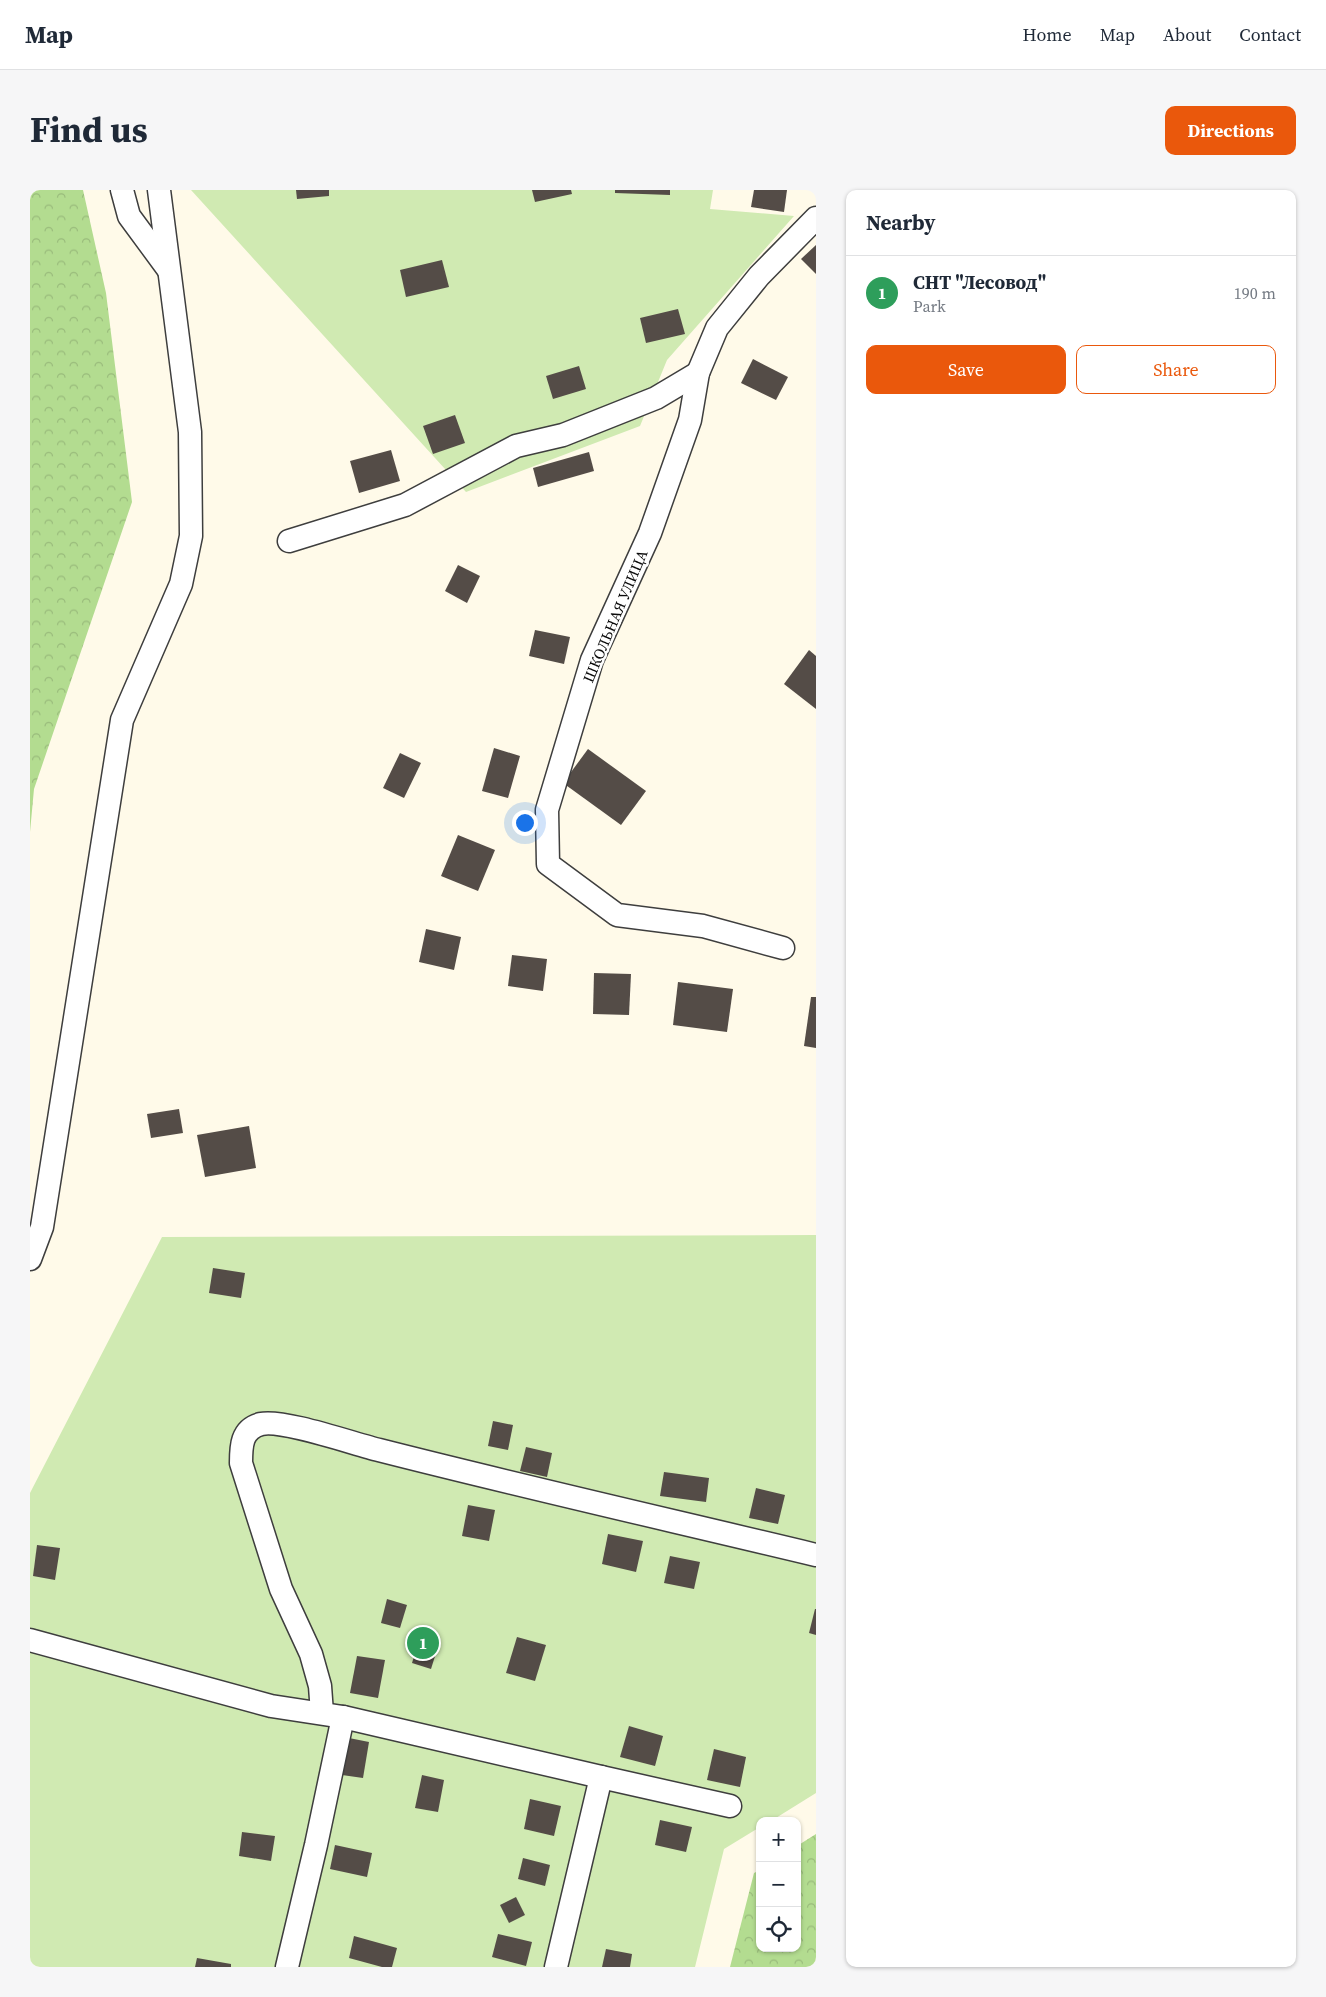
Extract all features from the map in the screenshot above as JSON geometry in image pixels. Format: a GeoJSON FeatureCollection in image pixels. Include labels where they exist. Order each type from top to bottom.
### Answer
{"type":"FeatureCollection","features":[{"type":"Feature","properties":{"kind":"street"},"geometry":{"type":"LineString","coordinates":[[122,190],[129,216],[168,269]]}},
{"type":"Feature","properties":{"kind":"street"},"geometry":{"type":"LineString","coordinates":[[30,1258],[42,1227],[122,720],[181,584],[191,536],[190,432],[159,190]]}},
{"type":"Feature","properties":{"kind":"street","name":"ШКОЛЬНАЯ УЛИЦА"},"geometry":{"type":"LineString","coordinates":[[783,948],[703,926],[616,915],[548,864],[547,810],[592,660],[650,533],[690,420],[698,373],[717,328],[759,276],[816,218]]}},
{"type":"Feature","properties":{"kind":"street"},"geometry":{"type":"LineString","coordinates":[[289,541],[405,505],[516,446],[571,432],[656,398],[698,373]]}},
{"type":"Feature","properties":{"kind":"street"},"geometry":{"type":"LineString","coordinates":[[287,1967],[316,1845],[332,1715],[320,1686],[311,1654],[281,1589],[241,1463],[241,1443],[247,1432],[261,1424],[288,1425],[379,1450],[816,1554]]}},
{"type":"Feature","properties":{"kind":"street"},"geometry":{"type":"LineString","coordinates":[[30,1640],[271,1706],[332,1715],[730,1806]]}},
{"type":"Feature","properties":{"kind":"street"},"geometry":{"type":"LineString","coordinates":[[556,1967],[601,1778]]}},
{"type":"Feature","properties":{"kind":"green space"},"geometry":{"type":"Polygon","coordinates":[[[30,190],[83,190],[106,293],[132,502],[34,789],[30,832],[30,190]]]}},
{"type":"Feature","properties":{"kind":"green space"},"geometry":{"type":"Polygon","coordinates":[[[191,190],[713,190],[710,209],[794,216],[667,360],[640,426],[466,492],[191,190]]]}},
{"type":"Feature","properties":{"kind":"green space"},"geometry":{"type":"Polygon","coordinates":[[[816,1235],[816,1793],[777,1817],[756,1817],[756,1829],[724,1849],[695,1967],[30,1967],[30,1493],[162,1237],[816,1235]]]}},
{"type":"Feature","properties":{"kind":"green space"},"geometry":{"type":"Polygon","coordinates":[[[816,1834],[816,1967],[730,1967],[754,1873],[756,1872],[756,1952],[801,1952],[801,1843],[816,1834]]]}},
{"type":"Feature","properties":{"kind":"building"},"geometry":{"type":"Polygon","coordinates":[[[296,190],[329,190],[329,196],[297,199],[296,190]]]}},
{"type":"Feature","properties":{"kind":"building"},"geometry":{"type":"Polygon","coordinates":[[[532,190],[571,190],[572,194],[535,202],[532,190]]]}},
{"type":"Feature","properties":{"kind":"building"},"geometry":{"type":"Polygon","coordinates":[[[615,190],[670,190],[670,195],[615,193],[615,190]]]}},
{"type":"Feature","properties":{"kind":"building"},"geometry":{"type":"Polygon","coordinates":[[[754,190],[787,190],[784,212],[751,207],[754,190]]]}},
{"type":"Feature","properties":{"kind":"building"},"geometry":{"type":"Polygon","coordinates":[[[816,245],[816,274],[801,259],[816,245]]]}},
{"type":"Feature","properties":{"kind":"building"},"geometry":{"type":"Polygon","coordinates":[[[442,260],[449,287],[406,297],[400,270],[442,260]]]}},
{"type":"Feature","properties":{"kind":"building"},"geometry":{"type":"Polygon","coordinates":[[[678,309],[685,334],[646,343],[640,318],[678,309]]]}},
{"type":"Feature","properties":{"kind":"building"},"geometry":{"type":"Polygon","coordinates":[[[753,359],[788,377],[776,400],[741,383],[753,359]]]}},
{"type":"Feature","properties":{"kind":"building"},"geometry":{"type":"Polygon","coordinates":[[[579,366],[586,389],[553,399],[546,376],[579,366]]]}},
{"type":"Feature","properties":{"kind":"building"},"geometry":{"type":"Polygon","coordinates":[[[455,415],[465,443],[433,454],[423,426],[455,415]]]}},
{"type":"Feature","properties":{"kind":"building"},"geometry":{"type":"Polygon","coordinates":[[[391,450],[400,481],[359,493],[350,461],[391,450]]]}},
{"type":"Feature","properties":{"kind":"building"},"geometry":{"type":"Polygon","coordinates":[[[589,452],[594,471],[538,487],[533,468],[589,452]]]}},
{"type":"Feature","properties":{"kind":"building"},"geometry":{"type":"Polygon","coordinates":[[[458,565],[480,576],[467,603],[445,591],[458,565]]]}},
{"type":"Feature","properties":{"kind":"building"},"geometry":{"type":"Polygon","coordinates":[[[535,630],[570,637],[564,664],[529,656],[535,630]]]}},
{"type":"Feature","properties":{"kind":"building"},"geometry":{"type":"Polygon","coordinates":[[[809,650],[816,656],[816,709],[784,684],[809,650]]]}},
{"type":"Feature","properties":{"kind":"building"},"geometry":{"type":"Polygon","coordinates":[[[494,748],[520,756],[508,798],[482,791],[494,748]]]}},
{"type":"Feature","properties":{"kind":"building"},"geometry":{"type":"Polygon","coordinates":[[[588,749],[646,791],[621,825],[563,783],[588,749]]]}},
{"type":"Feature","properties":{"kind":"building"},"geometry":{"type":"Polygon","coordinates":[[[400,753],[421,763],[404,798],[383,788],[400,753]]]}},
{"type":"Feature","properties":{"kind":"building"},"geometry":{"type":"Polygon","coordinates":[[[458,835],[495,850],[478,891],[441,876],[458,835]]]}},
{"type":"Feature","properties":{"kind":"building"},"geometry":{"type":"Polygon","coordinates":[[[426,929],[461,937],[454,970],[419,962],[426,929]]]}},
{"type":"Feature","properties":{"kind":"building"},"geometry":{"type":"Polygon","coordinates":[[[512,955],[547,959],[543,991],[508,986],[512,955]]]}},
{"type":"Feature","properties":{"kind":"building"},"geometry":{"type":"Polygon","coordinates":[[[594,973],[631,974],[629,1015],[593,1014],[594,973]]]}},
{"type":"Feature","properties":{"kind":"building"},"geometry":{"type":"Polygon","coordinates":[[[678,982],[733,989],[727,1032],[673,1025],[678,982]]]}},
{"type":"Feature","properties":{"kind":"building"},"geometry":{"type":"Polygon","coordinates":[[[811,997],[816,997],[816,1048],[804,1046],[811,997]]]}},
{"type":"Feature","properties":{"kind":"building"},"geometry":{"type":"Polygon","coordinates":[[[179,1109],[183,1133],[151,1138],[147,1114],[179,1109]]]}},
{"type":"Feature","properties":{"kind":"building"},"geometry":{"type":"Polygon","coordinates":[[[249,1126],[256,1168],[205,1177],[197,1135],[249,1126]]]}},
{"type":"Feature","properties":{"kind":"building"},"geometry":{"type":"Polygon","coordinates":[[[213,1268],[245,1273],[241,1298],[209,1293],[213,1268]]]}},
{"type":"Feature","properties":{"kind":"building"},"geometry":{"type":"Polygon","coordinates":[[[493,1421],[513,1425],[508,1450],[488,1446],[493,1421]]]}},
{"type":"Feature","properties":{"kind":"building"},"geometry":{"type":"Polygon","coordinates":[[[526,1447],[552,1453],[547,1477],[520,1471],[526,1447]]]}},
{"type":"Feature","properties":{"kind":"building"},"geometry":{"type":"Polygon","coordinates":[[[664,1472],[709,1478],[706,1502],[660,1496],[664,1472]]]}},
{"type":"Feature","properties":{"kind":"building"},"geometry":{"type":"Polygon","coordinates":[[[756,1488],[785,1495],[778,1524],[749,1518],[756,1488]]]}},
{"type":"Feature","properties":{"kind":"building"},"geometry":{"type":"Polygon","coordinates":[[[468,1505],[495,1510],[489,1541],[462,1536],[468,1505]]]}},
{"type":"Feature","properties":{"kind":"building"},"geometry":{"type":"Polygon","coordinates":[[[608,1534],[643,1541],[636,1572],[602,1564],[608,1534]]]}},
{"type":"Feature","properties":{"kind":"building"},"geometry":{"type":"Polygon","coordinates":[[[37,1545],[60,1548],[55,1580],[33,1576],[37,1545]]]}},
{"type":"Feature","properties":{"kind":"building"},"geometry":{"type":"Polygon","coordinates":[[[670,1556],[700,1562],[694,1589],[664,1583],[670,1556]]]}},
{"type":"Feature","properties":{"kind":"building"},"geometry":{"type":"Polygon","coordinates":[[[387,1599],[407,1605],[400,1628],[381,1623],[387,1599]]]}},
{"type":"Feature","properties":{"kind":"building"},"geometry":{"type":"Polygon","coordinates":[[[816,1609],[816,1635],[809,1633],[816,1609]]]}},
{"type":"Feature","properties":{"kind":"building"},"geometry":{"type":"Polygon","coordinates":[[[421,1634],[440,1640],[431,1669],[412,1663],[421,1634]]]}},
{"type":"Feature","properties":{"kind":"building"},"geometry":{"type":"Polygon","coordinates":[[[517,1637],[546,1645],[535,1681],[506,1673],[517,1637]]]}},
{"type":"Feature","properties":{"kind":"building"},"geometry":{"type":"Polygon","coordinates":[[[357,1656],[385,1660],[378,1698],[350,1693],[357,1656]]]}},
{"type":"Feature","properties":{"kind":"building"},"geometry":{"type":"Polygon","coordinates":[[[629,1726],[663,1736],[655,1766],[620,1757],[629,1726]]]}},
{"type":"Feature","properties":{"kind":"building"},"geometry":{"type":"Polygon","coordinates":[[[349,1738],[369,1742],[363,1778],[342,1775],[349,1738]]]}},
{"type":"Feature","properties":{"kind":"building"},"geometry":{"type":"Polygon","coordinates":[[[714,1749],[746,1757],[740,1787],[707,1780],[714,1749]]]}},
{"type":"Feature","properties":{"kind":"building"},"geometry":{"type":"Polygon","coordinates":[[[422,1775],[444,1780],[438,1812],[415,1808],[422,1775]]]}},
{"type":"Feature","properties":{"kind":"building"},"geometry":{"type":"Polygon","coordinates":[[[530,1799],[561,1806],[554,1836],[524,1829],[530,1799]]]}},
{"type":"Feature","properties":{"kind":"building"},"geometry":{"type":"Polygon","coordinates":[[[660,1820],[692,1827],[686,1852],[655,1845],[660,1820]]]}},
{"type":"Feature","properties":{"kind":"building"},"geometry":{"type":"Polygon","coordinates":[[[242,1832],[275,1836],[271,1861],[239,1856],[242,1832]]]}},
{"type":"Feature","properties":{"kind":"building"},"geometry":{"type":"Polygon","coordinates":[[[335,1845],[372,1853],[367,1877],[330,1869],[335,1845]]]}},
{"type":"Feature","properties":{"kind":"building"},"geometry":{"type":"Polygon","coordinates":[[[523,1858],[550,1865],[545,1886],[518,1879],[523,1858]]]}},
{"type":"Feature","properties":{"kind":"building"},"geometry":{"type":"Polygon","coordinates":[[[516,1897],[525,1915],[509,1923],[500,1905],[516,1897]]]}},
{"type":"Feature","properties":{"kind":"building"},"geometry":{"type":"Polygon","coordinates":[[[498,1934],[532,1942],[526,1966],[492,1957],[498,1934]]]}},
{"type":"Feature","properties":{"kind":"building"},"geometry":{"type":"Polygon","coordinates":[[[354,1936],[397,1948],[392,1967],[382,1967],[349,1958],[354,1936]]]}},
{"type":"Feature","properties":{"kind":"building"},"geometry":{"type":"Polygon","coordinates":[[[606,1949],[632,1954],[630,1967],[602,1967],[606,1949]]]}},
{"type":"Feature","properties":{"kind":"building"},"geometry":{"type":"Polygon","coordinates":[[[197,1958],[231,1964],[231,1967],[195,1967],[197,1958]]]}},
{"type":"Feature","properties":{"kind":"place","name":"СНТ \"Лесовод\""},"geometry":{"type":"Point","coordinates":[423,1643]}}]}
